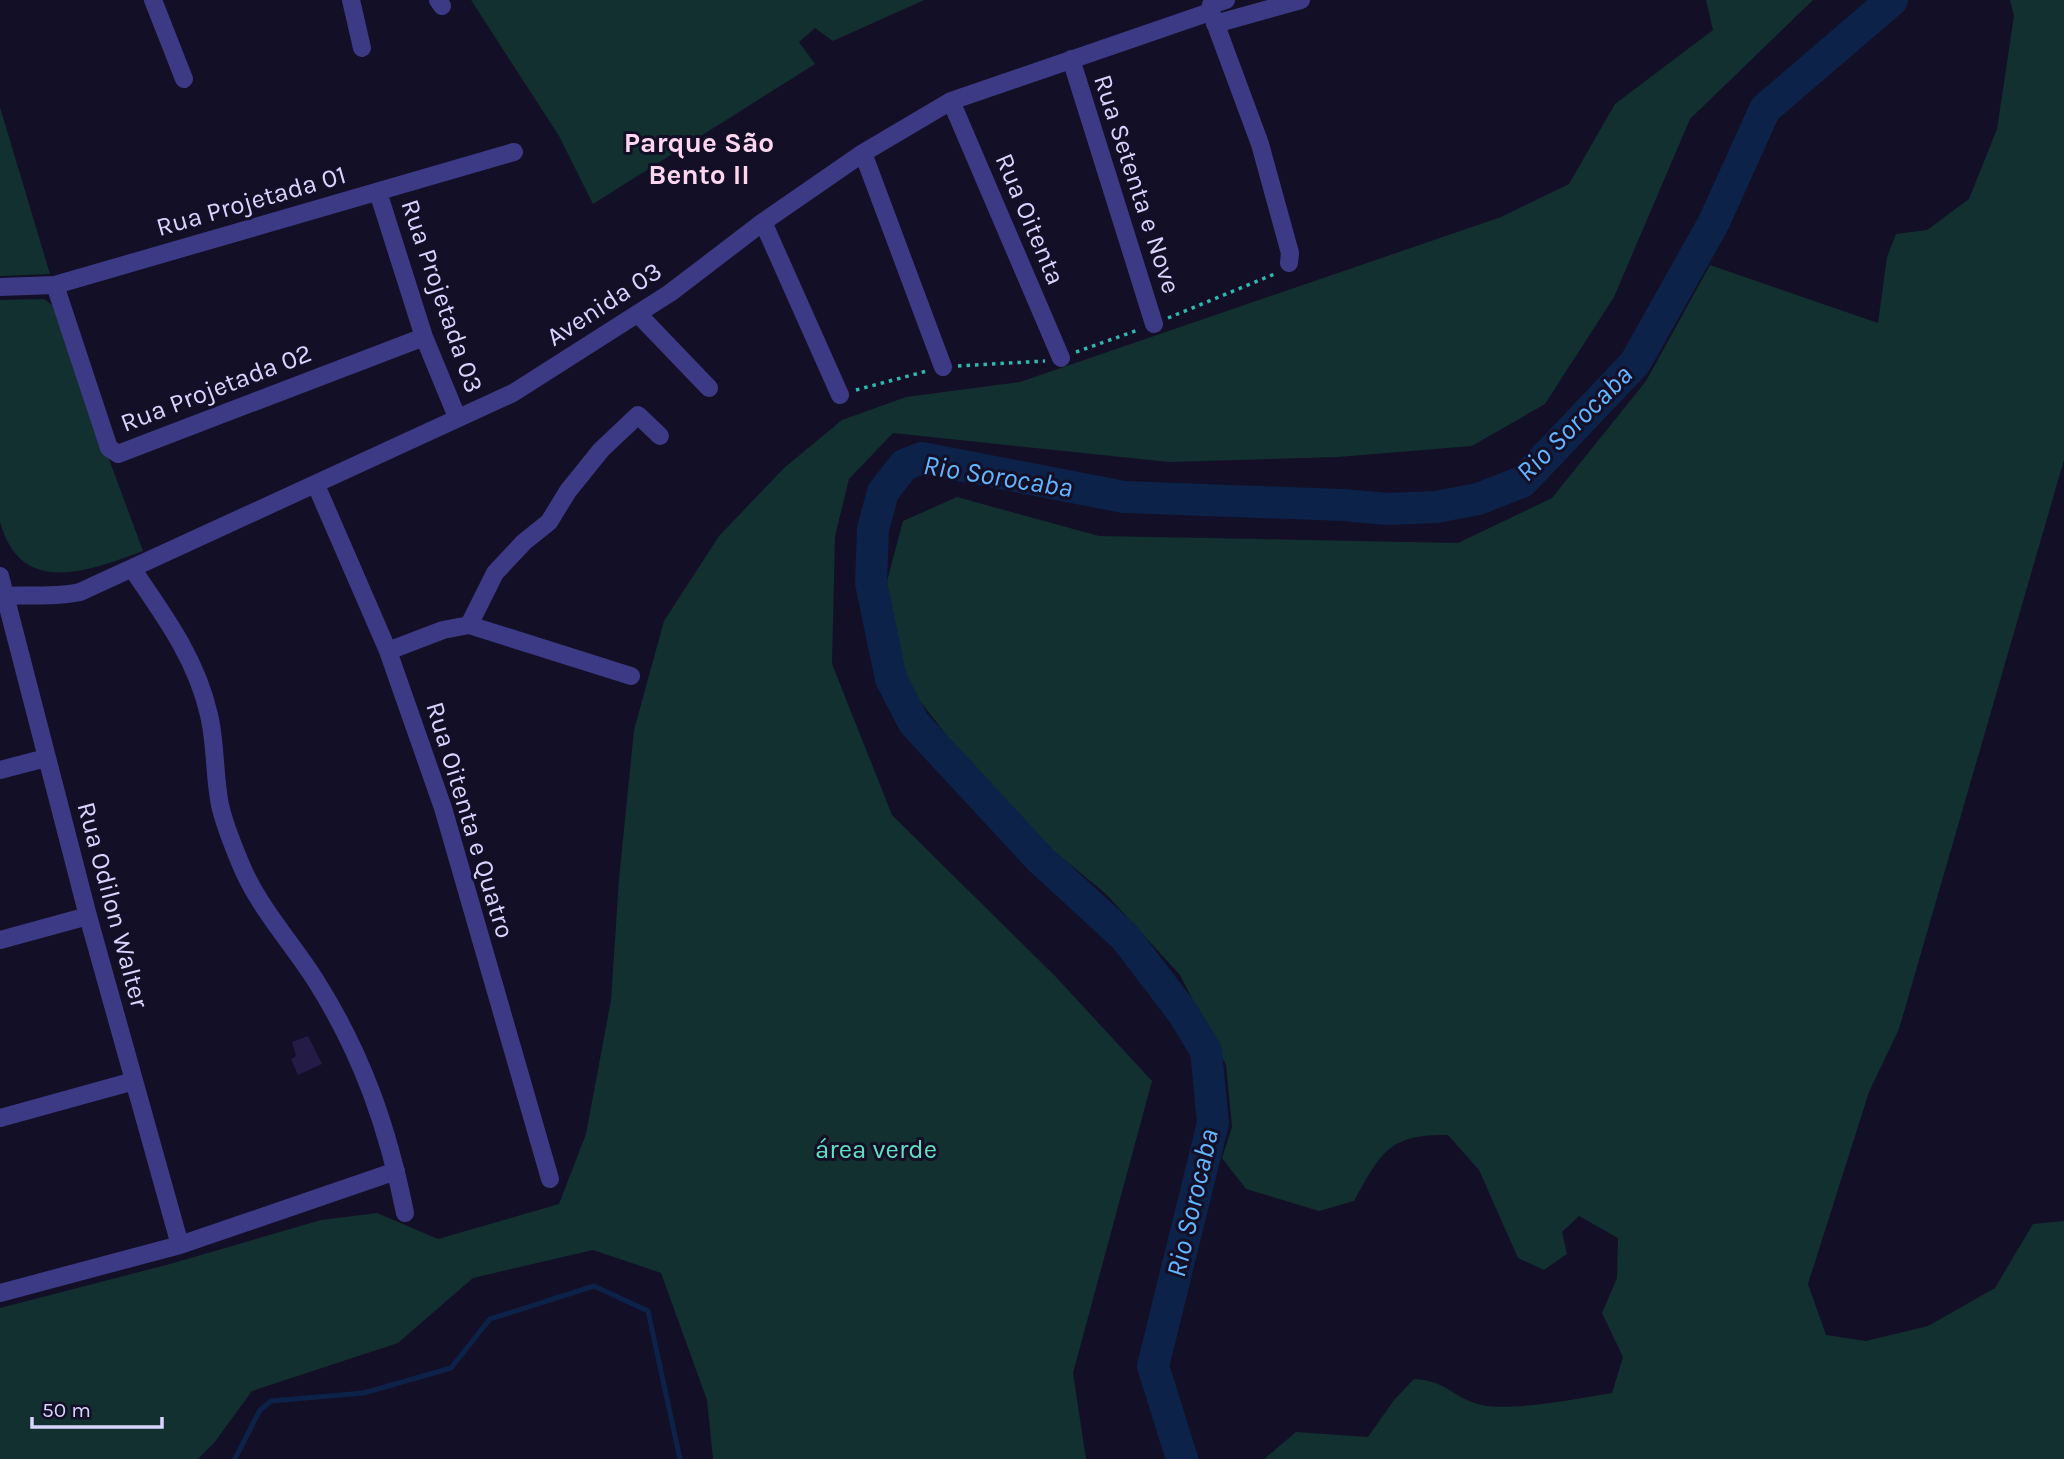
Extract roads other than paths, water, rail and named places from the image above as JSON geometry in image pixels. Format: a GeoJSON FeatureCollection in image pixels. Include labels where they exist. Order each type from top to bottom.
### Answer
{"type":"FeatureCollection","features":[{"type":"Feature","properties":{"kind":"street"},"geometry":{"type":"LineString","coordinates":[[153,0],[184,79]]}},
{"type":"Feature","properties":{"kind":"street"},"geometry":{"type":"LineString","coordinates":[[351,0],[362,48]]}},
{"type":"Feature","properties":{"kind":"street"},"geometry":{"type":"LineString","coordinates":[[1226,0],[1211,5],[1213,18],[1260,144],[1290,253],[1289,263]]}},
{"type":"Feature","properties":{"kind":"street","name":"Avenida 03"},"geometry":{"type":"LineString","coordinates":[[3,596],[62,596],[80,592],[133,570],[513,393],[638,314],[863,153],[951,101],[1071,59],[1213,18],[1301,0]]}},
{"type":"Feature","properties":{"kind":"street","name":"Rua Setenta e Nove"},"geometry":{"type":"LineString","coordinates":[[1071,59],[1154,324]]}},
{"type":"Feature","properties":{"kind":"street","name":"Rua Oitenta"},"geometry":{"type":"LineString","coordinates":[[951,101],[1061,358]]}},
{"type":"Feature","properties":{"kind":"street","name":"Rua Projetada 01"},"geometry":{"type":"LineString","coordinates":[[0,287],[55,285],[514,152]]}},
{"type":"Feature","properties":{"kind":"street"},"geometry":{"type":"LineString","coordinates":[[863,153],[943,367]]}},
{"type":"Feature","properties":{"kind":"street","name":"Rua Projetada 03"},"geometry":{"type":"LineString","coordinates":[[377,192],[424,337],[457,417]]}},
{"type":"Feature","properties":{"kind":"street"},"geometry":{"type":"LineString","coordinates":[[763,222],[840,394]]}},
{"type":"Feature","properties":{"kind":"street","name":"Rua Projetada 02"},"geometry":{"type":"LineString","coordinates":[[55,285],[109,448],[118,454],[424,337]]}},
{"type":"Feature","properties":{"kind":"street"},"geometry":{"type":"LineString","coordinates":[[638,314],[709,388]]}},
{"type":"Feature","properties":{"kind":"street"},"geometry":{"type":"LineString","coordinates":[[469,625],[495,573],[524,542],[549,522],[568,491],[615,435],[638,415],[660,436]]}},
{"type":"Feature","properties":{"kind":"street","name":"Rua Oitenta e Quatro"},"geometry":{"type":"LineString","coordinates":[[316,485],[388,651],[443,808],[550,1179]]}},
{"type":"Feature","properties":{"kind":"street"},"geometry":{"type":"LineString","coordinates":[[133,570],[177,635],[193,667],[209,715],[220,806],[239,861],[264,911],[316,981],[367,1075],[381,1111],[405,1213]]}},
{"type":"Feature","properties":{"kind":"street","name":"Rua Odilon Walter"},"geometry":{"type":"LineString","coordinates":[[0,576],[3,596],[89,916],[180,1245]]}},
{"type":"Feature","properties":{"kind":"street"},"geometry":{"type":"LineString","coordinates":[[16,638],[26,608],[41,595]]}},
{"type":"Feature","properties":{"kind":"street"},"geometry":{"type":"LineString","coordinates":[[388,651],[443,630],[469,625],[632,676]]}},
{"type":"Feature","properties":{"kind":"street"},"geometry":{"type":"LineString","coordinates":[[0,770],[47,758]]}},
{"type":"Feature","properties":{"kind":"street"},"geometry":{"type":"LineString","coordinates":[[0,940],[89,916]]}},
{"type":"Feature","properties":{"kind":"street"},"geometry":{"type":"LineString","coordinates":[[0,1118],[134,1082]]}},
{"type":"Feature","properties":{"kind":"street"},"geometry":{"type":"LineString","coordinates":[[0,1293],[180,1245],[396,1171]]}},
{"type":"Feature","properties":{"kind":"waterway","name":"Rio Sorocaba"},"geometry":{"type":"LineString","coordinates":[[1182,1459],[1153,1366],[1213,1123],[1206,1051],[1183,1013],[1125,937],[1039,858],[914,723],[891,679],[871,583],[873,529],[883,492],[904,465],[922,458],[1124,497],[1388,509],[1436,507],[1478,499],[1522,482],[1635,363],[1714,222],[1765,109],[1892,0]]}},
{"type":"Feature","properties":{"kind":"waterway"},"geometry":{"type":"LineString","coordinates":[[235,1459],[260,1410],[271,1401],[364,1393],[451,1368],[490,1319],[594,1286],[648,1311],[680,1459]]}},
{"type":"Feature","properties":{"kind":"district","name":"Parque São Bento II"},"geometry":{"type":"Point","coordinates":[699,158]}},
{"type":"Feature","properties":{"kind":"park label","name":"área verde"},"geometry":{"type":"Point","coordinates":[876,1149]}}]}
